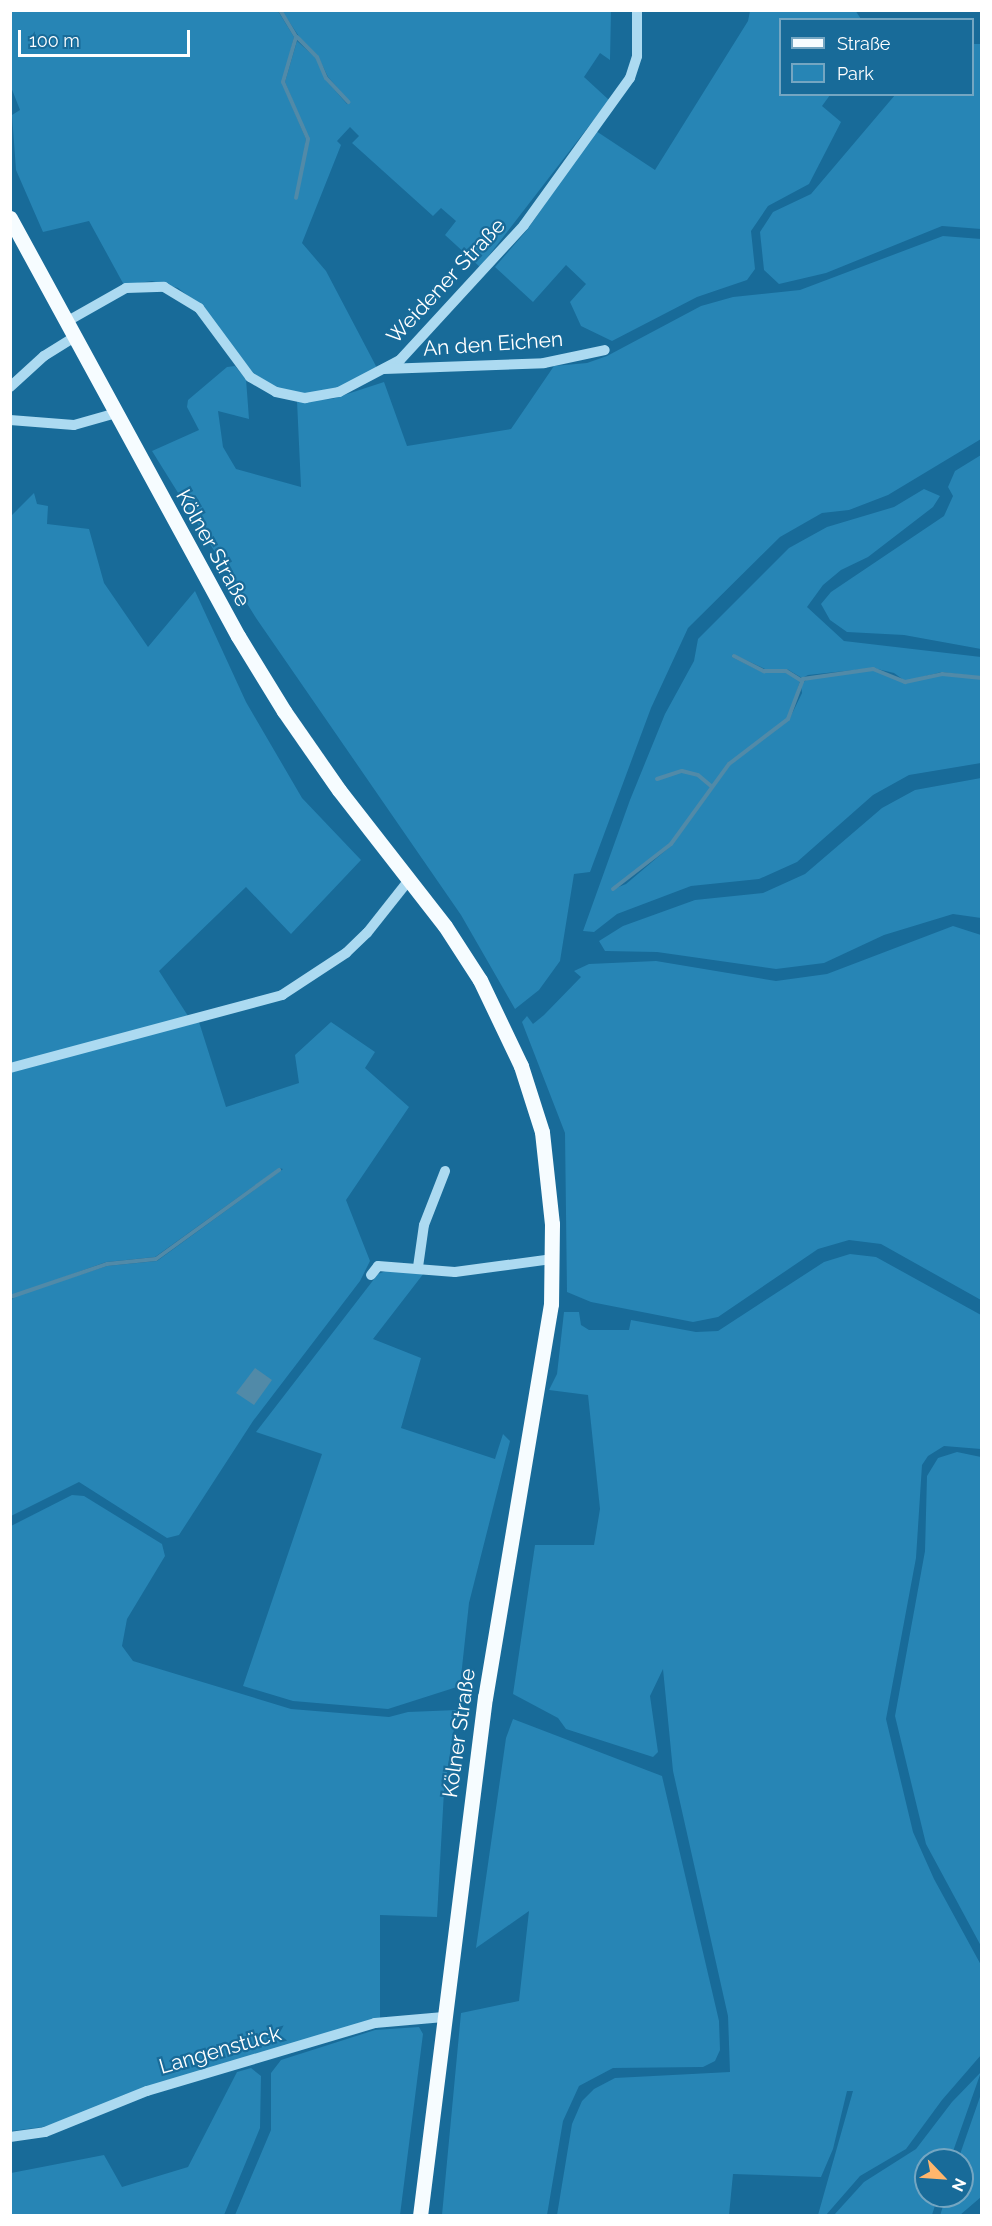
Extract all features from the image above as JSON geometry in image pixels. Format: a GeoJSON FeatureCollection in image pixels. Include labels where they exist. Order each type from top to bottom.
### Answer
{"type":"FeatureCollection","features":[{"type":"Feature","properties":{"kind":"main road","name":"Kölner Straße"},"geometry":{"type":"LineString","coordinates":[[10,218],[238,636],[284,711],[467,957],[502,1020],[521,1065],[542,1132],[553,1259],[551,1304],[485,1697],[420,2216]]}},
{"type":"Feature","properties":{"kind":"street","name":"Weidener Straße"},"geometry":{"type":"LineString","coordinates":[[66,322],[126,288],[164,286],[199,309],[250,377],[276,392],[304,398],[329,395],[383,369],[412,350],[524,225],[630,78],[637,56],[637,10]]}},
{"type":"Feature","properties":{"kind":"street"},"geometry":{"type":"LineString","coordinates":[[10,387],[44,356],[74,337]]}},
{"type":"Feature","properties":{"kind":"street","name":"An den Eichen"},"geometry":{"type":"LineString","coordinates":[[383,369],[544,363],[605,350]]}},
{"type":"Feature","properties":{"kind":"street"},"geometry":{"type":"LineString","coordinates":[[10,420],[74,425],[116,413]]}},
{"type":"Feature","properties":{"kind":"street"},"geometry":{"type":"LineString","coordinates":[[10,1068],[190,1022],[282,995],[316,975],[367,933],[409,880]]}},
{"type":"Feature","properties":{"kind":"street"},"geometry":{"type":"LineString","coordinates":[[418,1267],[424,1225],[445,1171]]}},
{"type":"Feature","properties":{"kind":"street"},"geometry":{"type":"LineString","coordinates":[[370,1275],[378,1266],[418,1267],[455,1272],[553,1259]]}},
{"type":"Feature","properties":{"kind":"street","name":"Langenstück"},"geometry":{"type":"LineString","coordinates":[[10,2137],[45,2132],[147,2091],[375,2023],[444,2017]]}},
{"type":"Feature","properties":{"kind":"green space"},"geometry":{"type":"Polygon","coordinates":[[[855,10],[860,18],[779,18],[779,96],[829,96],[822,106],[841,122],[809,184],[768,206],[751,231],[755,269],[747,280],[697,297],[612,341],[581,326],[570,302],[586,284],[566,265],[533,302],[495,267],[527,230],[596,131],[655,170],[748,21],[750,11],[855,10]]]}},
{"type":"Feature","properties":{"kind":"green space"},"geometry":{"type":"Polygon","coordinates":[[[10,11],[278,11],[294,37],[282,83],[306,139],[297,200],[309,139],[285,82],[297,41],[316,58],[325,79],[347,104],[350,102],[328,77],[318,56],[300,38],[282,11],[611,11],[610,60],[600,53],[584,77],[609,100],[480,267],[445,235],[456,221],[441,208],[433,216],[352,143],[359,136],[350,127],[337,141],[341,145],[302,243],[326,271],[377,368],[337,389],[304,394],[277,388],[254,374],[201,306],[178,288],[152,281],[124,285],[89,221],[43,232],[16,170],[12,115],[20,110],[11,87],[10,11]]]}},
{"type":"Feature","properties":{"kind":"green space"},"geometry":{"type":"Polygon","coordinates":[[[974,44],[982,44],[981,229],[942,226],[826,273],[779,284],[764,270],[760,232],[773,212],[811,194],[894,96],[974,96],[974,44]]]}},
{"type":"Feature","properties":{"kind":"green space"},"geometry":{"type":"Polygon","coordinates":[[[943,236],[981,239],[981,439],[888,495],[849,510],[822,513],[780,537],[688,628],[651,708],[590,872],[574,874],[560,961],[539,990],[515,1009],[461,915],[256,618],[152,451],[199,430],[187,407],[188,400],[227,367],[235,366],[246,379],[249,419],[218,411],[223,447],[236,469],[301,487],[297,401],[332,399],[384,382],[407,446],[511,429],[554,366],[587,363],[607,356],[701,306],[733,297],[800,290],[943,236]]]}},
{"type":"Feature","properties":{"kind":"green space"},"geometry":{"type":"Polygon","coordinates":[[[981,455],[981,649],[904,635],[847,632],[830,620],[821,604],[831,592],[944,516],[953,496],[948,487],[955,471],[981,455]]]}},
{"type":"Feature","properties":{"kind":"green space"},"geometry":{"type":"Polygon","coordinates":[[[924,489],[940,496],[933,507],[868,557],[841,570],[823,585],[807,607],[844,641],[981,657],[981,677],[942,672],[905,681],[894,673],[873,668],[808,675],[802,678],[787,669],[765,669],[733,654],[732,657],[764,673],[786,673],[800,681],[788,719],[728,764],[671,844],[611,890],[626,884],[672,845],[730,765],[789,720],[802,693],[801,684],[810,677],[873,670],[905,683],[942,675],[981,679],[981,763],[909,775],[873,795],[797,862],[759,879],[691,886],[617,914],[594,932],[583,931],[630,800],[665,714],[694,661],[698,639],[789,548],[827,527],[894,507],[924,489]]]}},
{"type":"Feature","properties":{"kind":"green space"},"geometry":{"type":"Polygon","coordinates":[[[34,493],[37,504],[48,506],[47,524],[89,529],[104,583],[148,647],[195,591],[246,702],[302,798],[361,860],[291,934],[246,887],[159,971],[190,1019],[11,1065],[10,517],[34,493]]]}},
{"type":"Feature","properties":{"kind":"green space"},"geometry":{"type":"Polygon","coordinates":[[[981,778],[981,918],[953,914],[884,935],[824,963],[776,969],[657,952],[605,951],[599,941],[623,926],[695,900],[763,893],[805,874],[882,808],[915,790],[981,778]]]}},
{"type":"Feature","properties":{"kind":"green space"},"geometry":{"type":"Polygon","coordinates":[[[953,926],[981,935],[981,1300],[881,1244],[849,1240],[818,1249],[718,1317],[693,1322],[591,1302],[567,1292],[565,1133],[522,1022],[527,1016],[533,1024],[544,1015],[581,977],[574,971],[589,964],[656,961],[776,981],[827,974],[953,926]]]}},
{"type":"Feature","properties":{"kind":"green space"},"geometry":{"type":"Polygon","coordinates":[[[199,1022],[226,1107],[299,1083],[295,1055],[331,1022],[375,1052],[365,1068],[409,1107],[346,1200],[370,1261],[360,1281],[253,1421],[179,1535],[167,1538],[79,1482],[11,1516],[11,1301],[15,1296],[107,1266],[157,1261],[283,1169],[279,1168],[155,1257],[106,1262],[11,1296],[11,1071],[199,1022]]]}},
{"type":"Feature","properties":{"kind":"green space"},"geometry":{"type":"Polygon","coordinates":[[[850,1254],[876,1257],[981,1315],[981,1449],[944,1446],[928,1456],[922,1465],[916,1558],[886,1719],[913,1832],[934,1879],[981,1965],[981,2055],[942,2100],[906,2149],[860,2176],[826,2215],[818,2215],[853,2091],[847,2091],[833,2149],[821,2177],[733,2174],[729,2215],[557,2215],[572,2124],[582,2101],[594,2089],[615,2078],[730,2072],[728,2016],[673,1771],[663,1669],[650,1696],[658,1752],[653,1757],[566,1729],[558,1718],[513,1694],[535,1545],[594,1545],[600,1509],[588,1395],[549,1390],[557,1374],[564,1312],[579,1312],[581,1325],[589,1330],[629,1330],[631,1320],[696,1332],[718,1331],[824,1262],[850,1254]]]}},
{"type":"Feature","properties":{"kind":"green space"},"geometry":{"type":"Polygon","coordinates":[[[391,1269],[424,1273],[373,1339],[421,1358],[401,1428],[495,1459],[503,1434],[510,1441],[469,1603],[460,1686],[388,1709],[293,1701],[243,1686],[322,1454],[256,1432],[378,1274],[391,1269]]]}},
{"type":"Feature","properties":{"kind":"green space"},"geometry":{"type":"Polygon","coordinates":[[[957,1452],[981,1457],[981,1946],[926,1844],[895,1716],[925,1551],[927,1476],[938,1458],[957,1452]]]}},
{"type":"Feature","properties":{"kind":"green space"},"geometry":{"type":"Polygon","coordinates":[[[72,1495],[84,1496],[162,1544],[165,1556],[127,1619],[122,1646],[133,1661],[291,1709],[389,1717],[408,1712],[457,1710],[444,1791],[437,1917],[380,1915],[380,2018],[43,2127],[11,2131],[11,1526],[72,1495]]]}},
{"type":"Feature","properties":{"kind":"green space"},"geometry":{"type":"Polygon","coordinates":[[[513,1719],[662,1776],[719,2021],[720,2050],[715,2061],[703,2067],[613,2068],[579,2086],[563,2121],[547,2215],[442,2215],[461,2013],[519,2001],[529,1911],[476,1948],[506,1738],[513,1719]]]}},
{"type":"Feature","properties":{"kind":"green space"},"geometry":{"type":"Polygon","coordinates":[[[419,2027],[423,2034],[400,2215],[235,2215],[271,2130],[271,2073],[281,2060],[375,2030],[419,2027]]]}},
{"type":"Feature","properties":{"kind":"green space"},"geometry":{"type":"Polygon","coordinates":[[[251,2068],[261,2076],[260,2128],[224,2215],[11,2215],[11,2173],[104,2155],[122,2187],[188,2167],[237,2072],[251,2068]]]}},
{"type":"Feature","properties":{"kind":"green space"},"geometry":{"type":"Polygon","coordinates":[[[981,2072],[954,2148],[917,2148],[952,2102],[981,2072]]]}},
{"type":"Feature","properties":{"kind":"green space"},"geometry":{"type":"Polygon","coordinates":[[[981,2094],[981,2197],[974,2203],[974,2148],[962,2148],[981,2094]]]}},
{"type":"Feature","properties":{"kind":"green space"},"geometry":{"type":"Polygon","coordinates":[[[914,2150],[914,2208],[934,2208],[932,2215],[834,2215],[864,2182],[914,2150]]]}},
{"type":"Feature","properties":{"kind":"green space"},"geometry":{"type":"Polygon","coordinates":[[[942,2208],[968,2208],[960,2215],[940,2216],[942,2208]]]}},
{"type":"Feature","properties":{"kind":"shaded area"},"geometry":{"type":"Polygon","coordinates":[[[255,1368],[272,1380],[254,1405],[236,1393],[255,1368]]]}},
{"type":"Feature","properties":{"kind":"waterway"},"geometry":{"type":"LineString","coordinates":[[280,10],[296,37],[283,82],[308,139],[296,198]]}},
{"type":"Feature","properties":{"kind":"waterway"},"geometry":{"type":"LineString","coordinates":[[297,37],[317,57],[326,78],[348,102]]}},
{"type":"Feature","properties":{"kind":"waterway"},"geometry":{"type":"LineString","coordinates":[[734,656],[764,671],[786,671],[802,681]]}},
{"type":"Feature","properties":{"kind":"waterway"},"geometry":{"type":"LineString","coordinates":[[613,889],[671,844],[729,764],[788,719],[803,679],[873,669],[905,682],[942,674],[982,678]]}},
{"type":"Feature","properties":{"kind":"waterway"},"geometry":{"type":"LineString","coordinates":[[657,779],[682,771],[698,775],[711,786]]}},
{"type":"Feature","properties":{"kind":"waterway"},"geometry":{"type":"LineString","coordinates":[[10,1297],[107,1264],[156,1259],[279,1170]]}}]}
